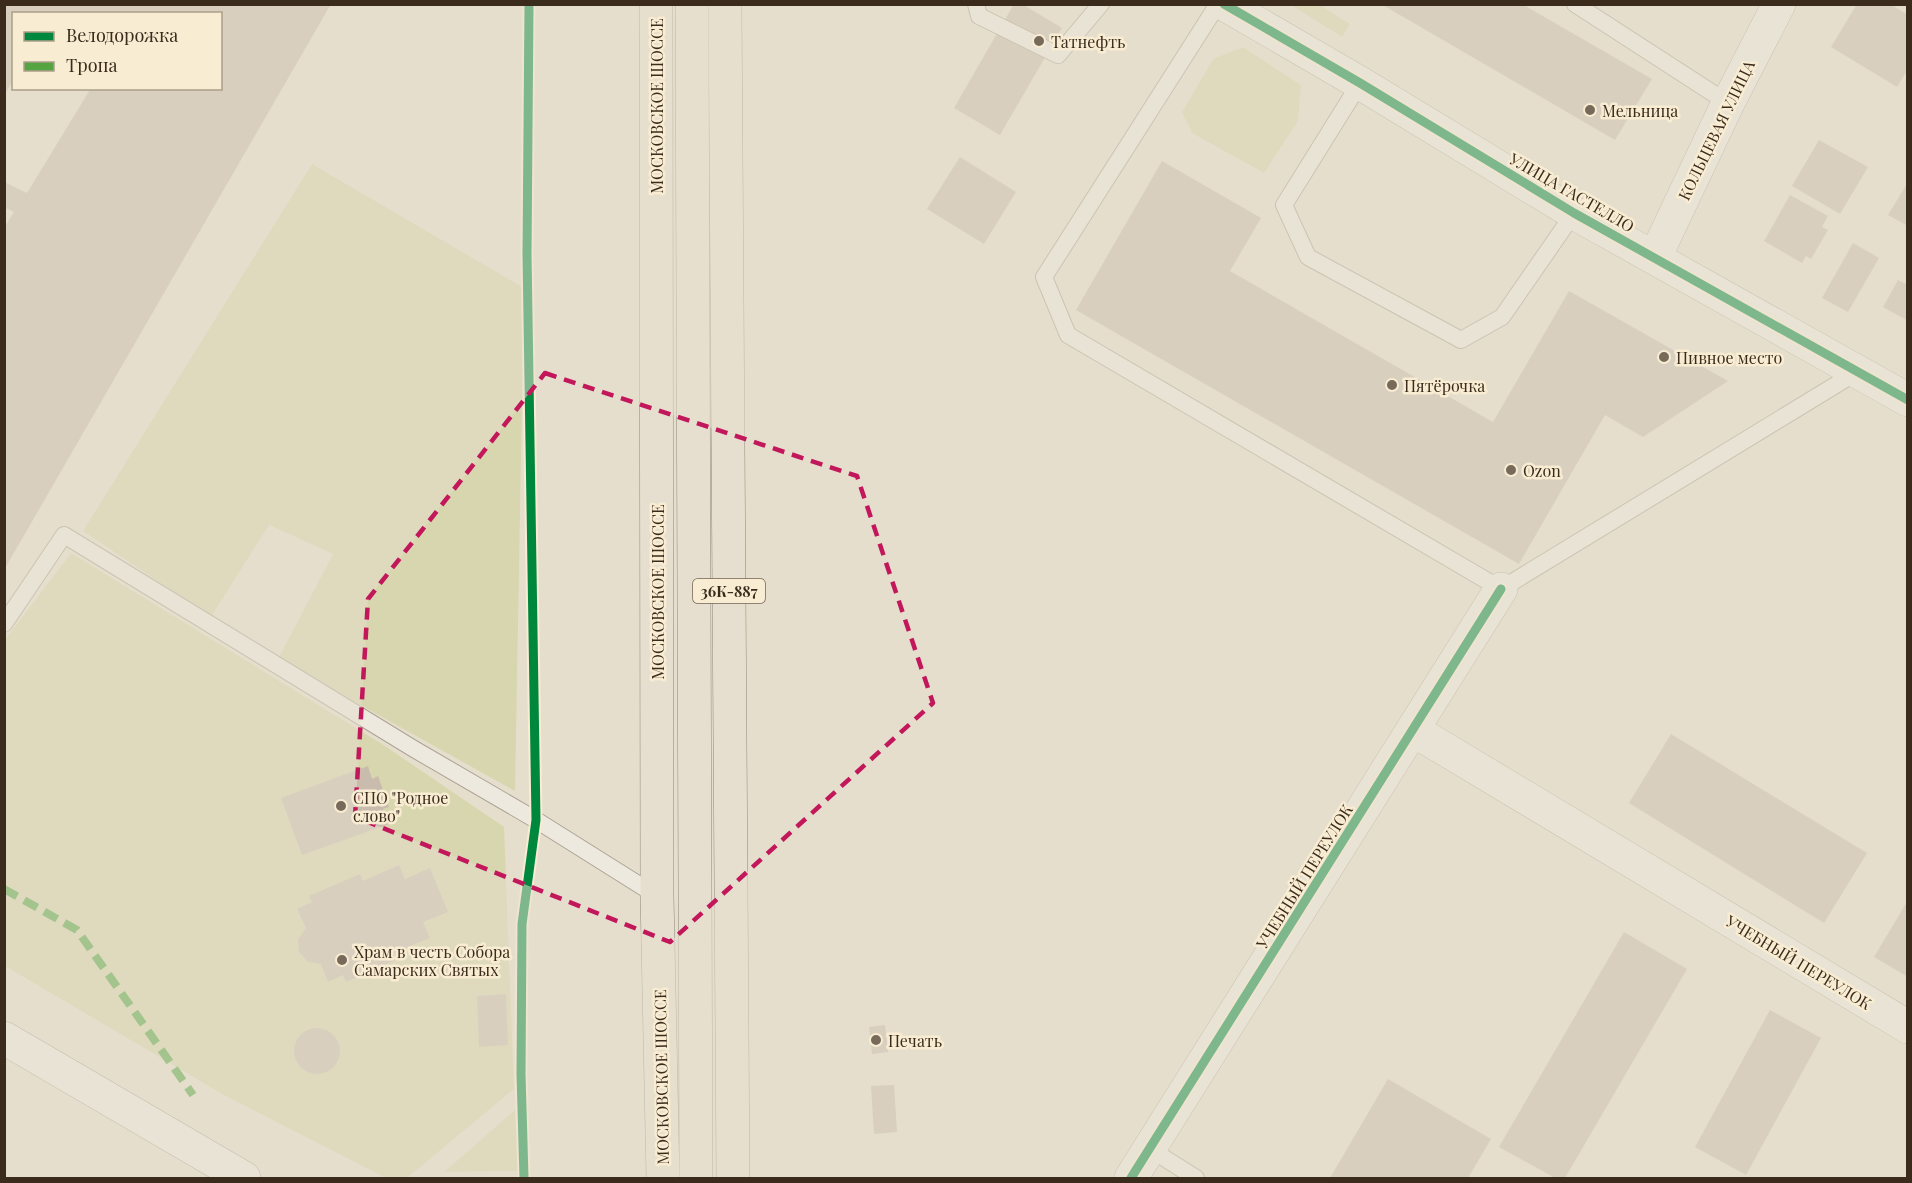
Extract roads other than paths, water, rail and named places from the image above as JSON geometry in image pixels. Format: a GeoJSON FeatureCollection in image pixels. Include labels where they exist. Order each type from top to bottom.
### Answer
{"type":"FeatureCollection","features":[{"type":"Feature","properties":{"kind":"main road","name":"МОСКОВСКОЕ ШОССЕ"},"geometry":{"type":"LineString","coordinates":[[656,4],[657,896],[663,1179]]}},
{"type":"Feature","properties":{"kind":"main road","name":"МОСКОВСКОЕ ШОССЕ"},"geometry":{"type":"LineString","coordinates":[[692,4],[696,1179]]}},
{"type":"Feature","properties":{"kind":"main road","name":"36К-887"},"geometry":{"type":"LineString","coordinates":[[725,4],[733,1179]]}},
{"type":"Feature","properties":{"kind":"street","name":"УЛИЦА ГАСТЕЛЛО"},"geometry":{"type":"LineString","coordinates":[[1224,4],[1360,83],[1574,213],[1908,400]]}},
{"type":"Feature","properties":{"kind":"street","name":"КОЛЬЦЕВАЯ УЛИЦА"},"geometry":{"type":"LineString","coordinates":[[1656,257],[1728,103],[1779,4]]}},
{"type":"Feature","properties":{"kind":"street","name":"УЧЕБНЫЙ ПЕРЕУЛОК"},"geometry":{"type":"LineString","coordinates":[[1131,1179],[1502,589]]}},
{"type":"Feature","properties":{"kind":"street","name":"УЧЕБНЫЙ ПЕРЕУЛОК"},"geometry":{"type":"LineString","coordinates":[[1413,730],[1908,1028]]}},
{"type":"Feature","properties":{"kind":"street"},"geometry":{"type":"LineString","coordinates":[[4,1038],[244,1179]]}},
{"type":"Feature","properties":{"kind":"lane"},"geometry":{"type":"LineString","coordinates":[[976,4],[979,16],[1058,55],[1101,4]]}},
{"type":"Feature","properties":{"kind":"lane"},"geometry":{"type":"LineString","coordinates":[[1218,4],[1044,277],[1068,335],[1502,589],[1857,372]]}},
{"type":"Feature","properties":{"kind":"lane"},"geometry":{"type":"LineString","coordinates":[[1576,5],[1728,103]]}},
{"type":"Feature","properties":{"kind":"lane"},"geometry":{"type":"LineString","coordinates":[[1360,83],[1284,205],[1308,257],[1461,340],[1502,317],[1574,213]]}},
{"type":"Feature","properties":{"kind":"lane"},"geometry":{"type":"LineString","coordinates":[[4,624],[64,534],[414,749],[536,820],[657,896]]}},
{"type":"Feature","properties":{"kind":"lane"},"geometry":{"type":"LineString","coordinates":[[1150,1149],[1197,1179]]}},
{"type":"Feature","properties":{"kind":"place","name":"Татнефть"},"geometry":{"type":"Point","coordinates":[1039,41]}},
{"type":"Feature","properties":{"kind":"place","name":"Мельница"},"geometry":{"type":"Point","coordinates":[1590,110]}},
{"type":"Feature","properties":{"kind":"place","name":"Пивное место"},"geometry":{"type":"Point","coordinates":[1664,357]}},
{"type":"Feature","properties":{"kind":"place","name":"Пятёрочка"},"geometry":{"type":"Point","coordinates":[1392,385]}},
{"type":"Feature","properties":{"kind":"place","name":"Ozon"},"geometry":{"type":"Point","coordinates":[1511,470]}},
{"type":"Feature","properties":{"kind":"place","name":"СПО \"Родное слово\""},"geometry":{"type":"Point","coordinates":[341,806]}},
{"type":"Feature","properties":{"kind":"place","name":"Храм в честь Собора Самарских Святых"},"geometry":{"type":"Point","coordinates":[342,960]}},
{"type":"Feature","properties":{"kind":"place","name":"Печать"},"geometry":{"type":"Point","coordinates":[876,1040]}}]}
